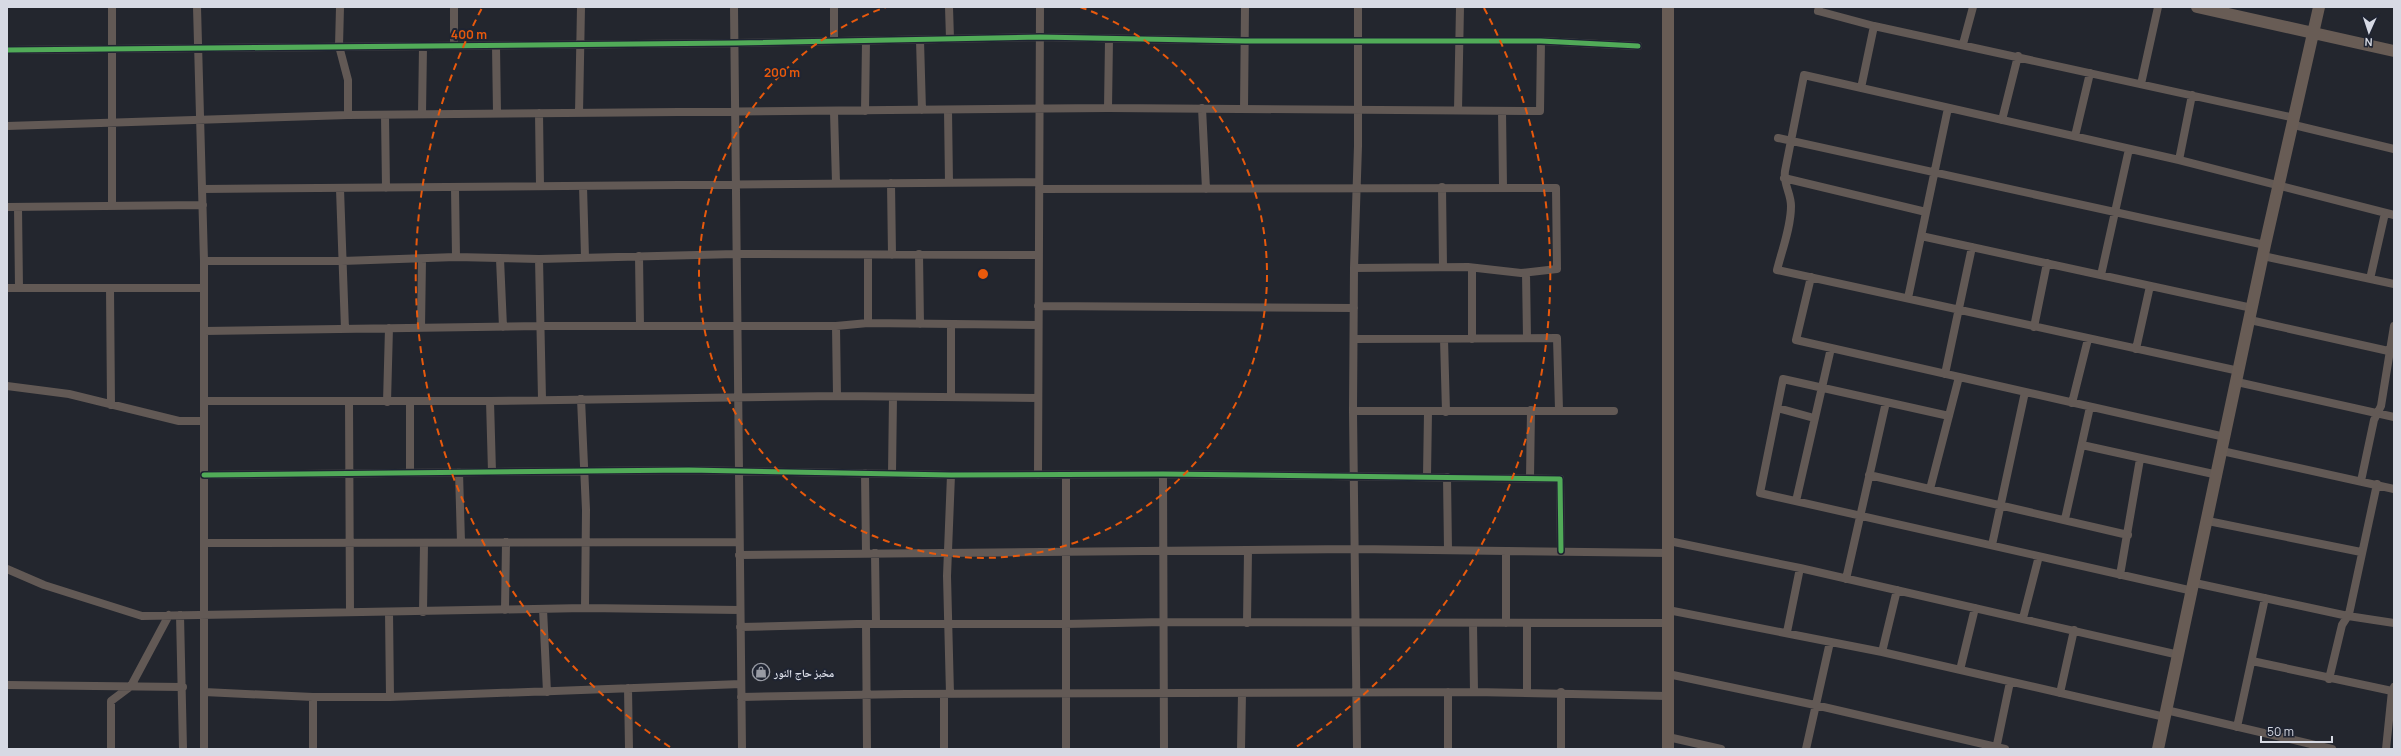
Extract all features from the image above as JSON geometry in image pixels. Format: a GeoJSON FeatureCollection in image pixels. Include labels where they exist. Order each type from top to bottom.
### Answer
{"type":"FeatureCollection","features":[{"type":"Feature","properties":{"kind":"street"},"geometry":{"type":"LineString","coordinates":[[112,7],[112,206]]}},
{"type":"Feature","properties":{"kind":"street"},"geometry":{"type":"LineString","coordinates":[[197,7],[204,261],[204,749]]}},
{"type":"Feature","properties":{"kind":"street"},"geometry":{"type":"LineString","coordinates":[[340,7],[339,46],[347,74],[348,115]]}},
{"type":"Feature","properties":{"kind":"street"},"geometry":{"type":"LineString","coordinates":[[454,7],[454,46]]}},
{"type":"Feature","properties":{"kind":"street"},"geometry":{"type":"LineString","coordinates":[[580,113],[581,7]]}},
{"type":"Feature","properties":{"kind":"street"},"geometry":{"type":"LineString","coordinates":[[734,7],[742,749]]}},
{"type":"Feature","properties":{"kind":"street"},"geometry":{"type":"LineString","coordinates":[[834,7],[834,41]]}},
{"type":"Feature","properties":{"kind":"street"},"geometry":{"type":"LineString","coordinates":[[949,7],[950,39]]}},
{"type":"Feature","properties":{"kind":"street"},"geometry":{"type":"LineString","coordinates":[[1038,475],[1040,7]]}},
{"type":"Feature","properties":{"kind":"street"},"geometry":{"type":"LineString","coordinates":[[1244,109],[1245,7]]}},
{"type":"Feature","properties":{"kind":"street"},"geometry":{"type":"LineString","coordinates":[[1357,749],[1354,268],[1357,188],[1358,7]]}},
{"type":"Feature","properties":{"kind":"street"},"geometry":{"type":"LineString","coordinates":[[1458,110],[1460,7]]}},
{"type":"Feature","properties":{"kind":"street"},"geometry":{"type":"LineString","coordinates":[[1668,7],[1668,743],[1721,749]]}},
{"type":"Feature","properties":{"kind":"street"},"geometry":{"type":"LineString","coordinates":[[1819,7],[1818,11],[1874,26],[1963,44],[2192,95],[2294,121],[2394,149]]}},
{"type":"Feature","properties":{"kind":"street"},"geometry":{"type":"LineString","coordinates":[[1963,44],[1973,7]]}},
{"type":"Feature","properties":{"kind":"street"},"geometry":{"type":"LineString","coordinates":[[2141,84],[2158,7]]}},
{"type":"Feature","properties":{"kind":"street"},"geometry":{"type":"LineString","coordinates":[[2197,7],[2216,9],[2394,51]]}},
{"type":"Feature","properties":{"kind":"street"},"geometry":{"type":"LineString","coordinates":[[2158,749],[2218,475],[2264,250],[2319,7]]}},
{"type":"Feature","properties":{"kind":"street"},"geometry":{"type":"LineString","coordinates":[[1861,88],[1874,26]]}},
{"type":"Feature","properties":{"kind":"street"},"geometry":{"type":"LineString","coordinates":[[7,50],[113,50],[339,46],[423,47],[581,44],[735,44],[1040,37],[1109,40],[1541,41],[1638,46]]}},
{"type":"Feature","properties":{"kind":"street"},"geometry":{"type":"LineString","coordinates":[[920,40],[922,110]]}},
{"type":"Feature","properties":{"kind":"street"},"geometry":{"type":"LineString","coordinates":[[1108,108],[1109,40]]}},
{"type":"Feature","properties":{"kind":"street"},"geometry":{"type":"LineString","coordinates":[[865,111],[866,41]]}},
{"type":"Feature","properties":{"kind":"street"},"geometry":{"type":"LineString","coordinates":[[7,126],[348,115],[497,113],[834,112],[1108,108],[1358,111],[1540,111],[1541,41]]}},
{"type":"Feature","properties":{"kind":"street"},"geometry":{"type":"LineString","coordinates":[[496,46],[497,113]]}},
{"type":"Feature","properties":{"kind":"street"},"geometry":{"type":"LineString","coordinates":[[422,114],[423,47]]}},
{"type":"Feature","properties":{"kind":"street"},"geometry":{"type":"LineString","coordinates":[[2002,120],[2018,56]]}},
{"type":"Feature","properties":{"kind":"street"},"geometry":{"type":"LineString","coordinates":[[2075,136],[2090,73]]}},
{"type":"Feature","properties":{"kind":"street"},"geometry":{"type":"LineString","coordinates":[[2394,215],[2179,160],[1804,75],[1790,140],[1784,178],[1790,197],[1791,209],[1777,270],[2136,349],[2394,417]]}},
{"type":"Feature","properties":{"kind":"street"},"geometry":{"type":"LineString","coordinates":[[2179,160],[2192,95]]}},
{"type":"Feature","properties":{"kind":"street"},"geometry":{"type":"LineString","coordinates":[[1202,108],[1206,189]]}},
{"type":"Feature","properties":{"kind":"street"},"geometry":{"type":"LineString","coordinates":[[1908,298],[1948,108]]}},
{"type":"Feature","properties":{"kind":"street"},"geometry":{"type":"LineString","coordinates":[[948,110],[949,183]]}},
{"type":"Feature","properties":{"kind":"street"},"geometry":{"type":"LineString","coordinates":[[1502,111],[1503,187]]}},
{"type":"Feature","properties":{"kind":"street"},"geometry":{"type":"LineString","coordinates":[[834,112],[836,183]]}},
{"type":"Feature","properties":{"kind":"street"},"geometry":{"type":"LineString","coordinates":[[539,113],[540,186]]}},
{"type":"Feature","properties":{"kind":"street"},"geometry":{"type":"LineString","coordinates":[[385,115],[386,188]]}},
{"type":"Feature","properties":{"kind":"street"},"geometry":{"type":"LineString","coordinates":[[1778,138],[2115,211],[2370,279],[2394,284]]}},
{"type":"Feature","properties":{"kind":"street"},"geometry":{"type":"LineString","coordinates":[[2101,276],[2129,149]]}},
{"type":"Feature","properties":{"kind":"street"},"geometry":{"type":"LineString","coordinates":[[1784,178],[1926,212]]}},
{"type":"Feature","properties":{"kind":"street"},"geometry":{"type":"LineString","coordinates":[[202,189],[455,188],[891,182],[1206,189],[1442,187],[1556,188],[1556,269],[1526,273],[1443,267],[1354,268]]}},
{"type":"Feature","properties":{"kind":"street"},"geometry":{"type":"LineString","coordinates":[[891,182],[892,256]]}},
{"type":"Feature","properties":{"kind":"street"},"geometry":{"type":"LineString","coordinates":[[583,186],[584,257]]}},
{"type":"Feature","properties":{"kind":"street"},"geometry":{"type":"LineString","coordinates":[[1442,187],[1443,267]]}},
{"type":"Feature","properties":{"kind":"street"},"geometry":{"type":"LineString","coordinates":[[455,188],[456,258]]}},
{"type":"Feature","properties":{"kind":"street"},"geometry":{"type":"LineString","coordinates":[[340,189],[345,329]]}},
{"type":"Feature","properties":{"kind":"street"},"geometry":{"type":"LineString","coordinates":[[7,207],[203,205]]}},
{"type":"Feature","properties":{"kind":"street"},"geometry":{"type":"LineString","coordinates":[[18,207],[19,288]]}},
{"type":"Feature","properties":{"kind":"street"},"geometry":{"type":"LineString","coordinates":[[2370,279],[2385,213]]}},
{"type":"Feature","properties":{"kind":"street"},"geometry":{"type":"LineString","coordinates":[[1921,236],[2252,308]]}},
{"type":"Feature","properties":{"kind":"street"},"geometry":{"type":"LineString","coordinates":[[1945,374],[1972,247]]}},
{"type":"Feature","properties":{"kind":"street"},"geometry":{"type":"LineString","coordinates":[[204,261],[342,261],[456,258],[500,259],[736,254],[868,256],[919,254],[1038,255]]}},
{"type":"Feature","properties":{"kind":"street"},"geometry":{"type":"LineString","coordinates":[[919,254],[920,324]]}},
{"type":"Feature","properties":{"kind":"street"},"geometry":{"type":"LineString","coordinates":[[639,256],[640,326]]}},
{"type":"Feature","properties":{"kind":"street"},"geometry":{"type":"LineString","coordinates":[[868,256],[868,323]]}},
{"type":"Feature","properties":{"kind":"street"},"geometry":{"type":"LineString","coordinates":[[539,258],[542,399]]}},
{"type":"Feature","properties":{"kind":"street"},"geometry":{"type":"LineString","coordinates":[[421,328],[422,259]]}},
{"type":"Feature","properties":{"kind":"street"},"geometry":{"type":"LineString","coordinates":[[500,259],[503,328]]}},
{"type":"Feature","properties":{"kind":"street"},"geometry":{"type":"LineString","coordinates":[[2034,327],[2047,263]]}},
{"type":"Feature","properties":{"kind":"street"},"geometry":{"type":"LineString","coordinates":[[1472,268],[1472,339]]}},
{"type":"Feature","properties":{"kind":"street"},"geometry":{"type":"LineString","coordinates":[[1526,273],[1527,338]]}},
{"type":"Feature","properties":{"kind":"street"},"geometry":{"type":"LineString","coordinates":[[1811,277],[1796,340],[2225,437]]}},
{"type":"Feature","properties":{"kind":"street"},"geometry":{"type":"LineString","coordinates":[[2136,349],[2150,286]]}},
{"type":"Feature","properties":{"kind":"street"},"geometry":{"type":"LineString","coordinates":[[7,288],[204,288]]}},
{"type":"Feature","properties":{"kind":"street"},"geometry":{"type":"LineString","coordinates":[[110,288],[111,405]]}},
{"type":"Feature","properties":{"kind":"street"},"geometry":{"type":"LineString","coordinates":[[1038,306],[1354,308]]}},
{"type":"Feature","properties":{"kind":"street"},"geometry":{"type":"LineString","coordinates":[[2250,320],[2392,352]]}},
{"type":"Feature","properties":{"kind":"street"},"geometry":{"type":"LineString","coordinates":[[204,331],[503,328],[541,326],[836,326],[868,323],[1038,325]]}},
{"type":"Feature","properties":{"kind":"street"},"geometry":{"type":"LineString","coordinates":[[951,324],[951,398]]}},
{"type":"Feature","properties":{"kind":"street"},"geometry":{"type":"LineString","coordinates":[[836,326],[837,396]]}},
{"type":"Feature","properties":{"kind":"street"},"geometry":{"type":"LineString","coordinates":[[2361,481],[2374,420],[2381,406],[2392,352],[2394,326]]}},
{"type":"Feature","properties":{"kind":"street"},"geometry":{"type":"LineString","coordinates":[[387,402],[389,328]]}},
{"type":"Feature","properties":{"kind":"street"},"geometry":{"type":"LineString","coordinates":[[1354,339],[1558,338],[1560,410]]}},
{"type":"Feature","properties":{"kind":"street"},"geometry":{"type":"LineString","coordinates":[[1444,339],[1446,412]]}},
{"type":"Feature","properties":{"kind":"street"},"geometry":{"type":"LineString","coordinates":[[2072,403],[2088,339]]}},
{"type":"Feature","properties":{"kind":"street"},"geometry":{"type":"LineString","coordinates":[[1796,501],[1830,348]]}},
{"type":"Feature","properties":{"kind":"street"},"geometry":{"type":"LineString","coordinates":[[1930,489],[1959,377]]}},
{"type":"Feature","properties":{"kind":"street"},"geometry":{"type":"LineString","coordinates":[[1949,416],[1783,378],[1760,493],[1859,514],[2120,574],[2265,598],[2348,616],[2394,623]]}},
{"type":"Feature","properties":{"kind":"street"},"geometry":{"type":"LineString","coordinates":[[7,386],[69,394],[179,421],[204,422]]}},
{"type":"Feature","properties":{"kind":"street"},"geometry":{"type":"LineString","coordinates":[[1992,545],[2025,392]]}},
{"type":"Feature","properties":{"kind":"street"},"geometry":{"type":"LineString","coordinates":[[204,401],[410,402],[738,396],[1038,398]]}},
{"type":"Feature","properties":{"kind":"street"},"geometry":{"type":"LineString","coordinates":[[892,473],[893,397]]}},
{"type":"Feature","properties":{"kind":"street"},"geometry":{"type":"LineString","coordinates":[[581,399],[586,543],[585,608]]}},
{"type":"Feature","properties":{"kind":"street"},"geometry":{"type":"LineString","coordinates":[[349,401],[348,472],[350,612]]}},
{"type":"Feature","properties":{"kind":"street"},"geometry":{"type":"LineString","coordinates":[[490,401],[492,472]]}},
{"type":"Feature","properties":{"kind":"street"},"geometry":{"type":"LineString","coordinates":[[410,402],[410,471]]}},
{"type":"Feature","properties":{"kind":"street"},"geometry":{"type":"LineString","coordinates":[[1846,579],[1859,514],[1886,402]]}},
{"type":"Feature","properties":{"kind":"street"},"geometry":{"type":"LineString","coordinates":[[2066,519],[2090,407]]}},
{"type":"Feature","properties":{"kind":"street"},"geometry":{"type":"LineString","coordinates":[[1778,408],[1814,418]]}},
{"type":"Feature","properties":{"kind":"street"},"geometry":{"type":"LineString","coordinates":[[1530,478],[1531,410]]}},
{"type":"Feature","properties":{"kind":"street"},"geometry":{"type":"LineString","coordinates":[[1354,411],[1446,412],[1614,410]]}},
{"type":"Feature","properties":{"kind":"street"},"geometry":{"type":"LineString","coordinates":[[1427,476],[1428,412]]}},
{"type":"Feature","properties":{"kind":"street"},"geometry":{"type":"LineString","coordinates":[[2082,445],[2140,460],[2218,475]]}},
{"type":"Feature","properties":{"kind":"street"},"geometry":{"type":"LineString","coordinates":[[2222,451],[2377,484],[2394,489]]}},
{"type":"Feature","properties":{"kind":"street"},"geometry":{"type":"LineString","coordinates":[[2120,574],[2140,460]]}},
{"type":"Feature","properties":{"kind":"street"},"geometry":{"type":"LineString","coordinates":[[204,475],[410,471],[492,472],[583,470],[951,475],[1163,474],[1427,476],[1560,479],[1561,552]]}},
{"type":"Feature","properties":{"kind":"street"},"geometry":{"type":"LineString","coordinates":[[459,472],[461,542]]}},
{"type":"Feature","properties":{"kind":"street"},"geometry":{"type":"LineString","coordinates":[[865,473],[866,553]]}},
{"type":"Feature","properties":{"kind":"street"},"geometry":{"type":"LineString","coordinates":[[1163,474],[1165,693],[1164,749]]}},
{"type":"Feature","properties":{"kind":"street"},"geometry":{"type":"LineString","coordinates":[[944,749],[949,624],[948,554],[951,475]]}},
{"type":"Feature","properties":{"kind":"street"},"geometry":{"type":"LineString","coordinates":[[1066,475],[1066,749]]}},
{"type":"Feature","properties":{"kind":"street"},"geometry":{"type":"LineString","coordinates":[[1869,475],[2066,519],[2128,535]]}},
{"type":"Feature","properties":{"kind":"street"},"geometry":{"type":"LineString","coordinates":[[1447,477],[1448,550]]}},
{"type":"Feature","properties":{"kind":"street"},"geometry":{"type":"LineString","coordinates":[[2329,679],[2342,625],[2348,616],[2377,484]]}},
{"type":"Feature","properties":{"kind":"street"},"geometry":{"type":"LineString","coordinates":[[2208,521],[2361,552]]}},
{"type":"Feature","properties":{"kind":"street"},"geometry":{"type":"LineString","coordinates":[[505,610],[506,542]]}},
{"type":"Feature","properties":{"kind":"street"},"geometry":{"type":"LineString","coordinates":[[205,543],[739,542]]}},
{"type":"Feature","properties":{"kind":"street"},"geometry":{"type":"LineString","coordinates":[[423,612],[424,543]]}},
{"type":"Feature","properties":{"kind":"street"},"geometry":{"type":"LineString","coordinates":[[739,555],[1356,549],[1561,552],[1669,547],[1800,568],[2179,655]]}},
{"type":"Feature","properties":{"kind":"street"},"geometry":{"type":"LineString","coordinates":[[1247,623],[1248,551]]}},
{"type":"Feature","properties":{"kind":"street"},"geometry":{"type":"LineString","coordinates":[[1506,551],[1506,623]]}},
{"type":"Feature","properties":{"kind":"street"},"geometry":{"type":"LineString","coordinates":[[875,553],[876,623]]}},
{"type":"Feature","properties":{"kind":"street"},"geometry":{"type":"LineString","coordinates":[[2023,618],[2039,556]]}},
{"type":"Feature","properties":{"kind":"street"},"geometry":{"type":"LineString","coordinates":[[1787,632],[1800,568]]}},
{"type":"Feature","properties":{"kind":"street"},"geometry":{"type":"LineString","coordinates":[[7,569],[44,585],[136,616],[585,608],[740,610]]}},
{"type":"Feature","properties":{"kind":"street"},"geometry":{"type":"LineString","coordinates":[[1882,652],[1897,590]]}},
{"type":"Feature","properties":{"kind":"street"},"geometry":{"type":"LineString","coordinates":[[2238,727],[2265,598]]}},
{"type":"Feature","properties":{"kind":"street"},"geometry":{"type":"LineString","coordinates":[[1960,670],[1975,608]]}},
{"type":"Feature","properties":{"kind":"street"},"geometry":{"type":"LineString","coordinates":[[543,609],[547,692]]}},
{"type":"Feature","properties":{"kind":"street"},"geometry":{"type":"LineString","coordinates":[[1668,610],[1787,632],[1882,652],[2060,693],[2238,727],[2301,746],[2332,749]]}},
{"type":"Feature","properties":{"kind":"street"},"geometry":{"type":"LineString","coordinates":[[389,612],[390,698]]}},
{"type":"Feature","properties":{"kind":"street"},"geometry":{"type":"LineString","coordinates":[[111,749],[111,701],[131,686],[169,615]]}},
{"type":"Feature","properties":{"kind":"street"},"geometry":{"type":"LineString","coordinates":[[180,615],[184,749]]}},
{"type":"Feature","properties":{"kind":"street"},"geometry":{"type":"LineString","coordinates":[[740,627],[876,623],[1668,623]]}},
{"type":"Feature","properties":{"kind":"street"},"geometry":{"type":"LineString","coordinates":[[1473,623],[1474,692]]}},
{"type":"Feature","properties":{"kind":"street"},"geometry":{"type":"LineString","coordinates":[[1527,692],[1528,623]]}},
{"type":"Feature","properties":{"kind":"street"},"geometry":{"type":"LineString","coordinates":[[866,624],[867,749]]}},
{"type":"Feature","properties":{"kind":"street"},"geometry":{"type":"LineString","coordinates":[[2060,693],[2074,630]]}},
{"type":"Feature","properties":{"kind":"street"},"geometry":{"type":"LineString","coordinates":[[1806,749],[1830,642]]}},
{"type":"Feature","properties":{"kind":"street"},"geometry":{"type":"LineString","coordinates":[[2252,661],[2329,679],[2393,689],[2386,749]]}},
{"type":"Feature","properties":{"kind":"street"},"geometry":{"type":"LineString","coordinates":[[1668,674],[1815,705],[2005,749]]}},
{"type":"Feature","properties":{"kind":"street"},"geometry":{"type":"LineString","coordinates":[[1996,748],[2010,682]]}},
{"type":"Feature","properties":{"kind":"street"},"geometry":{"type":"LineString","coordinates":[[204,692],[313,697],[390,698],[741,684]]}},
{"type":"Feature","properties":{"kind":"street"},"geometry":{"type":"LineString","coordinates":[[7,685],[183,687]]}},
{"type":"Feature","properties":{"kind":"street"},"geometry":{"type":"LineString","coordinates":[[628,688],[629,749]]}},
{"type":"Feature","properties":{"kind":"street"},"geometry":{"type":"LineString","coordinates":[[741,697],[867,694],[1357,692],[1560,692],[1668,696]]}},
{"type":"Feature","properties":{"kind":"street"},"geometry":{"type":"LineString","coordinates":[[1448,692],[1448,749]]}},
{"type":"Feature","properties":{"kind":"street"},"geometry":{"type":"LineString","coordinates":[[1560,692],[1560,749]]}},
{"type":"Feature","properties":{"kind":"street"},"geometry":{"type":"LineString","coordinates":[[1241,749],[1242,693]]}},
{"type":"Feature","properties":{"kind":"street"},"geometry":{"type":"LineString","coordinates":[[313,697],[313,749]]}},
{"type":"Feature","properties":{"kind":"cycle path"},"geometry":{"type":"LineString","coordinates":[[7,50],[735,43],[1040,37],[1245,41],[1541,41],[1638,46]]}},
{"type":"Feature","properties":{"kind":"cycle path"},"geometry":{"type":"LineString","coordinates":[[204,475],[689,470],[951,475],[1163,474],[1560,479],[1561,551]]}},
{"type":"Feature","properties":{"kind":"place","name":"مخبز حاج النور"},"geometry":{"type":"Point","coordinates":[761,672]}}]}
